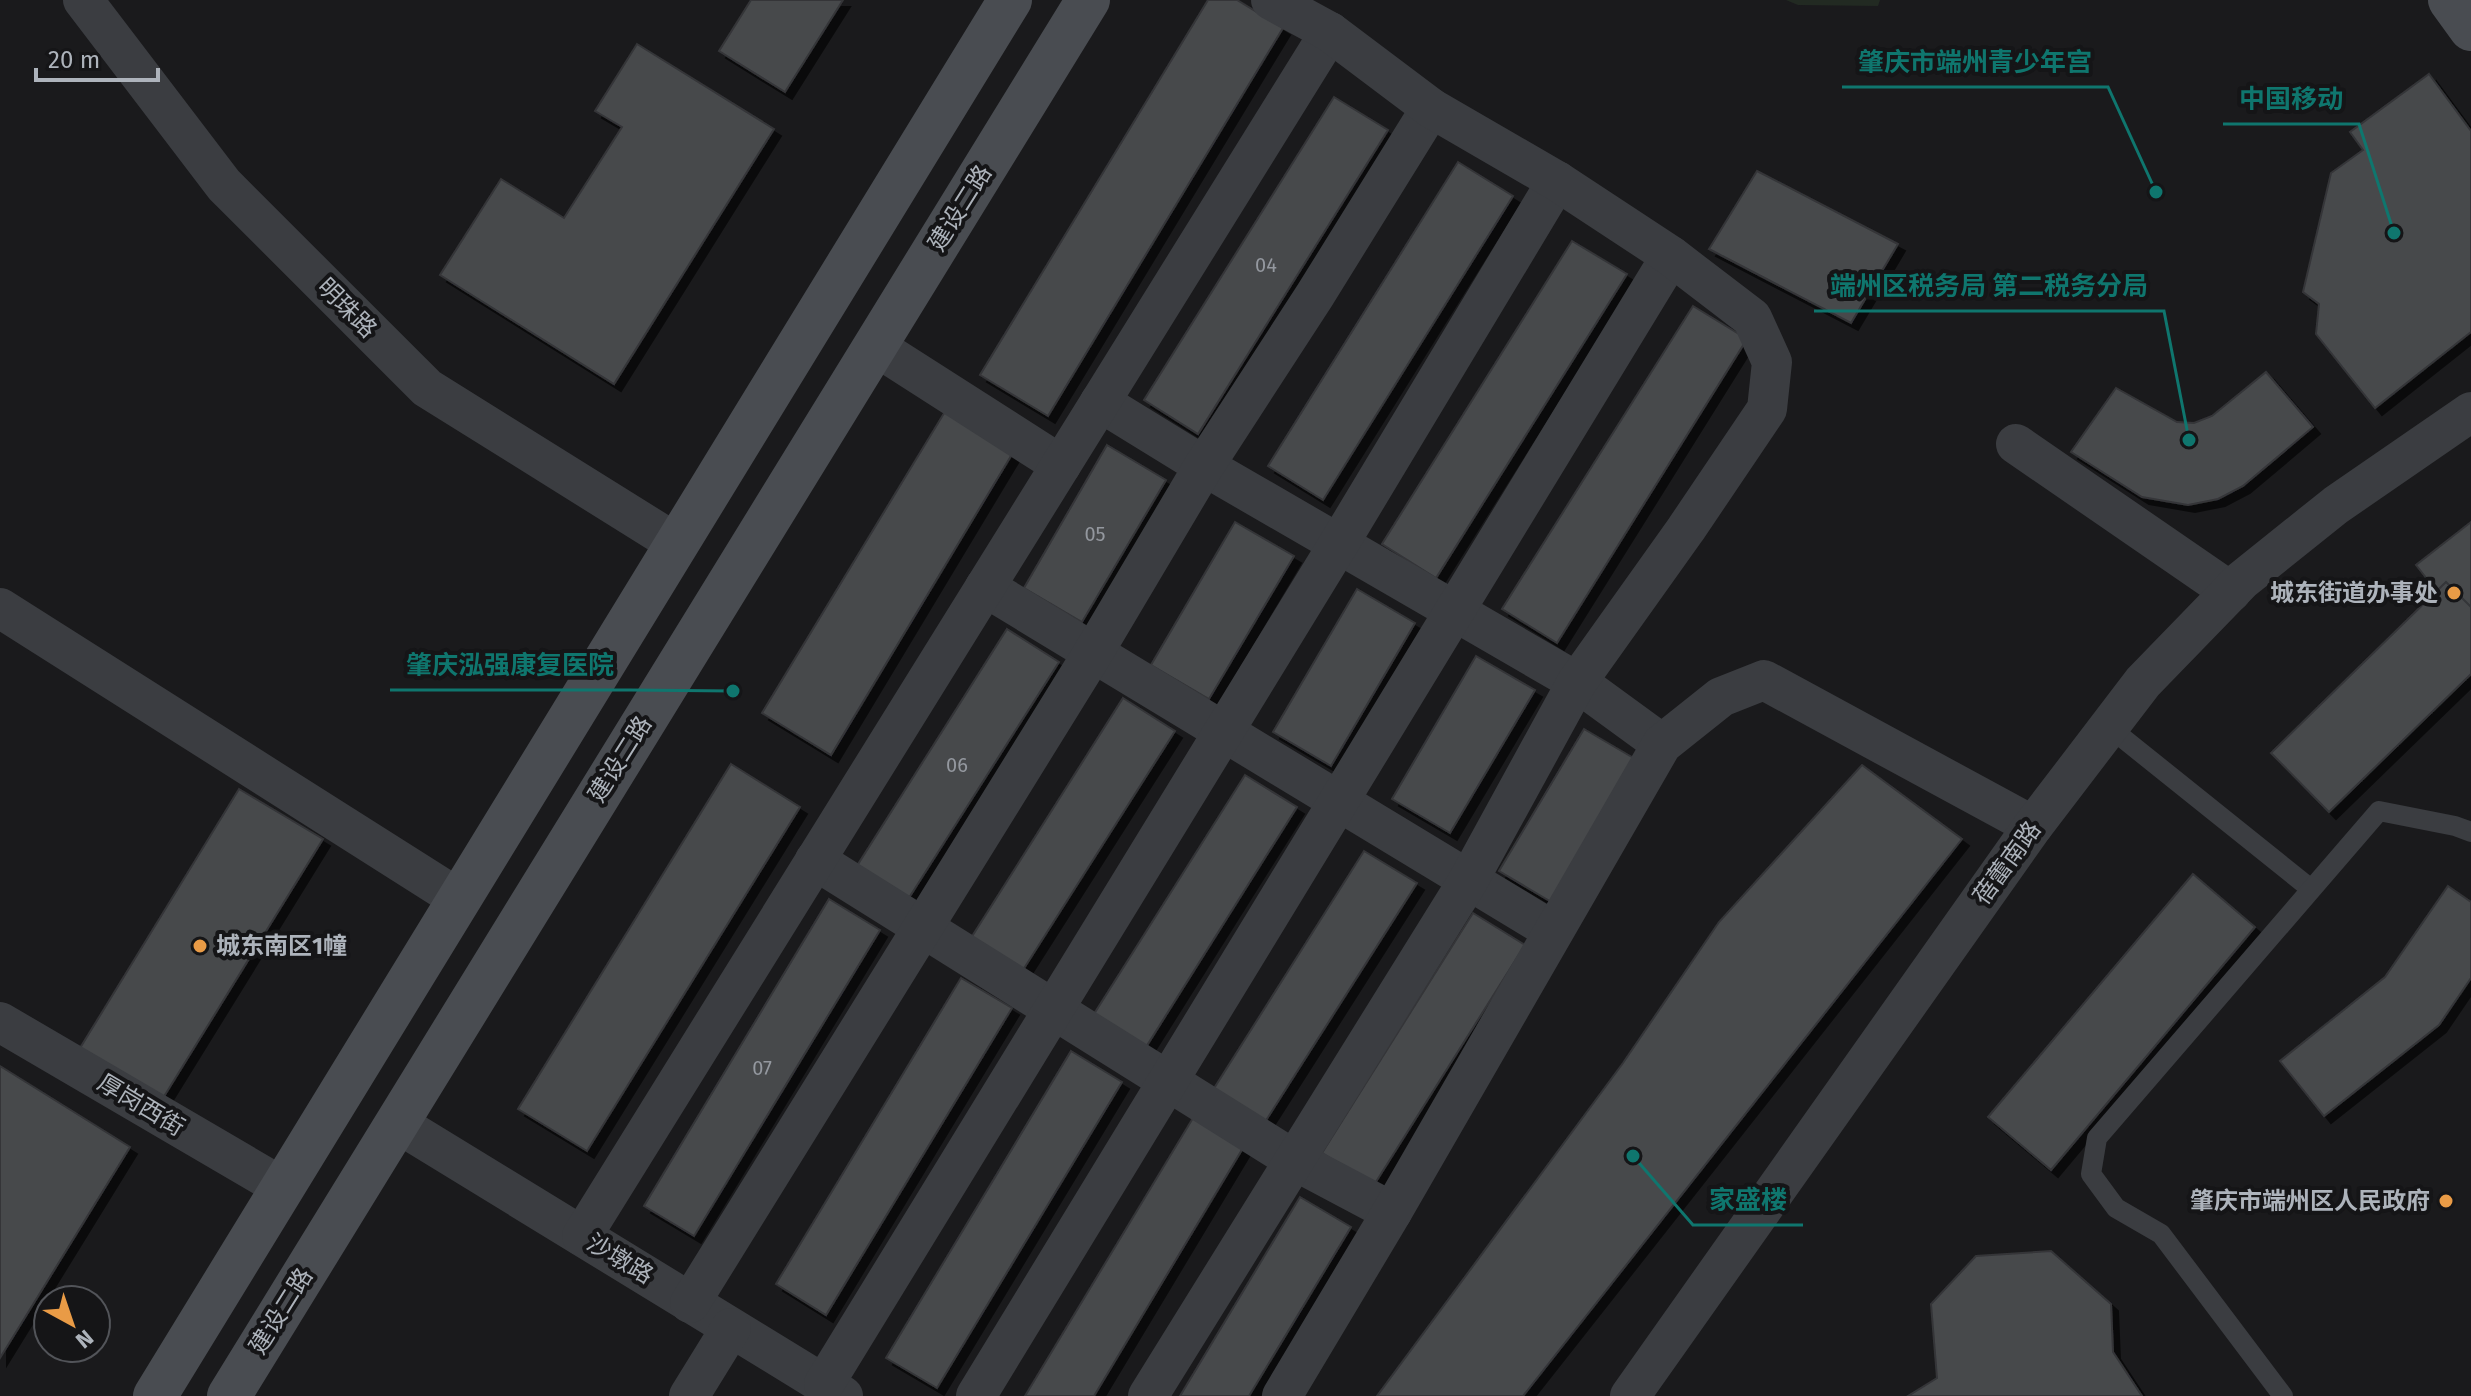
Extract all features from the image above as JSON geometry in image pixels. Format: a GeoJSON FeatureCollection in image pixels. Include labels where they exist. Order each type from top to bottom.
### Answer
{"type":"FeatureCollection","features":[{"type":"Feature","properties":{"kind":"main road"},"geometry":{"type":"LineString","coordinates":[[155,1396],[1010,0]]}},
{"type":"Feature","properties":{"kind":"main road","name":"建设二路"},"geometry":{"type":"LineString","coordinates":[[229,1396],[1088,0]]}},
{"type":"Feature","properties":{"kind":"main road"},"geometry":{"type":"LineString","coordinates":[[2450,0],[2471,29]]}},
{"type":"Feature","properties":{"kind":"street","name":"明珠路"},"geometry":{"type":"LineString","coordinates":[[83,0],[224,185],[427,388],[677,544]]}},
{"type":"Feature","properties":{"kind":"street"},"geometry":{"type":"LineString","coordinates":[[1148,1396],[1468,881],[1577,682],[1767,409],[1772,362],[1752,318],[1671,256],[1557,181],[1431,108],[1330,32],[1271,0]]}},
{"type":"Feature","properties":{"kind":"street"},"geometry":{"type":"LineString","coordinates":[[582,1236],[1330,32]]}},
{"type":"Feature","properties":{"kind":"street"},"geometry":{"type":"LineString","coordinates":[[690,1303],[1093,653],[1204,466],[1431,108]]}},
{"type":"Feature","properties":{"kind":"street"},"geometry":{"type":"LineString","coordinates":[[833,1390],[1053,1009],[1557,181]]}},
{"type":"Feature","properties":{"kind":"street"},"geometry":{"type":"LineString","coordinates":[[976,1396],[1671,256]]}},
{"type":"Feature","properties":{"kind":"street"},"geometry":{"type":"LineString","coordinates":[[875,346],[1061,465]]}},
{"type":"Feature","properties":{"kind":"street"},"geometry":{"type":"LineString","coordinates":[[1100,402],[1338,545],[1577,682],[1662,744]]}},
{"type":"Feature","properties":{"kind":"street","name":"蓓蕾南路"},"geometry":{"type":"LineString","coordinates":[[1630,1396],[2033,826],[2143,682],[2231,592],[2336,505],[2471,412]]}},
{"type":"Feature","properties":{"kind":"street"},"geometry":{"type":"LineString","coordinates":[[2016,444],[2231,592]]}},
{"type":"Feature","properties":{"kind":"street"},"geometry":{"type":"LineString","coordinates":[[985,587],[1553,931]]}},
{"type":"Feature","properties":{"kind":"street"},"geometry":{"type":"LineString","coordinates":[[0,608],[459,899]]}},
{"type":"Feature","properties":{"kind":"street"},"geometry":{"type":"LineString","coordinates":[[1282,1396],[1662,744],[1721,697],[1764,680],[2033,826]]}},
{"type":"Feature","properties":{"kind":"street"},"geometry":{"type":"LineString","coordinates":[[815,860],[1294,1160],[1392,1212]]}},
{"type":"Feature","properties":{"kind":"street","name":"厚岗西街"},"geometry":{"type":"LineString","coordinates":[[0,1022],[282,1187]]}},
{"type":"Feature","properties":{"kind":"street","name":"沙墩路"},"geometry":{"type":"LineString","coordinates":[[397,1123],[833,1390]]}},
{"type":"Feature","properties":{"kind":"street"},"geometry":{"type":"LineString","coordinates":[[689,1396],[731,1328]]}},
{"type":"Feature","properties":{"kind":"lane"},"geometry":{"type":"LineString","coordinates":[[2109,727],[2311,889]]}},
{"type":"Feature","properties":{"kind":"lane"},"geometry":{"type":"LineString","coordinates":[[2283,1396],[2161,1234],[2116,1208],[2091,1174],[2097,1138],[2379,811],[2471,832]]}},
{"type":"Feature","properties":{"kind":"shaded area"},"geometry":{"type":"Polygon","coordinates":[[[1786,0],[1880,0],[1878,6],[1798,5],[1786,0]]]}},
{"type":"Feature","properties":{"kind":"building"},"geometry":{"type":"Polygon","coordinates":[[[751,0],[843,0],[785,92],[719,51],[751,0]]]}},
{"type":"Feature","properties":{"kind":"building"},"geometry":{"type":"Polygon","coordinates":[[[1208,0],[1237,0],[1283,28],[1048,416],[980,375],[1208,0]]]}},
{"type":"Feature","properties":{"kind":"building"},"geometry":{"type":"Polygon","coordinates":[[[637,44],[774,129],[614,384],[440,275],[501,179],[564,218],[622,127],[595,111],[637,44]]]}},
{"type":"Feature","properties":{"kind":"building"},"geometry":{"type":"Polygon","coordinates":[[[2429,74],[2471,131],[2471,332],[2375,408],[2316,334],[2319,304],[2303,292],[2331,173],[2363,150],[2350,132],[2429,74]]]}},
{"type":"Feature","properties":{"kind":"building"},"geometry":{"type":"Polygon","coordinates":[[[1334,97],[1388,130],[1198,434],[1144,400],[1334,97]]]}},
{"type":"Feature","properties":{"kind":"building"},"geometry":{"type":"Polygon","coordinates":[[[1458,162],[1513,196],[1323,500],[1268,466],[1458,162]]]}},
{"type":"Feature","properties":{"kind":"building"},"geometry":{"type":"Polygon","coordinates":[[[1757,171],[1898,244],[1851,323],[1709,249],[1757,171]]]}},
{"type":"Feature","properties":{"kind":"building"},"geometry":{"type":"Polygon","coordinates":[[[1572,241],[1627,274],[1436,578],[1382,544],[1572,241]]]}},
{"type":"Feature","properties":{"kind":"building"},"geometry":{"type":"Polygon","coordinates":[[[1693,306],[1747,339],[1557,643],[1502,609],[1693,306]]]}},
{"type":"Feature","properties":{"kind":"building"},"geometry":{"type":"Polygon","coordinates":[[[2266,372],[2313,427],[2243,486],[2218,499],[2188,505],[2142,497],[2071,452],[2116,388],[2177,422],[2194,423],[2212,416],[2266,372]]]}},
{"type":"Feature","properties":{"kind":"building"},"geometry":{"type":"Polygon","coordinates":[[[949,405],[1017,446],[831,755],[762,713],[949,405]]]}},
{"type":"Feature","properties":{"kind":"building"},"geometry":{"type":"Polygon","coordinates":[[[1107,445],[1166,480],[1082,622],[1024,588],[1107,445]]]}},
{"type":"Feature","properties":{"kind":"building"},"geometry":{"type":"Polygon","coordinates":[[[1235,522],[1294,556],[1209,699],[1151,665],[1235,522]]]}},
{"type":"Feature","properties":{"kind":"building","name":"城东街道办事处"},"geometry":{"type":"Polygon","coordinates":[[[2471,522],[2471,620],[2464,626],[2416,565],[2471,522]]]}},
{"type":"Feature","properties":{"kind":"building"},"geometry":{"type":"Polygon","coordinates":[[[2446,582],[2471,607],[2471,674],[2329,812],[2271,753],[2446,582]]]}},
{"type":"Feature","properties":{"kind":"building"},"geometry":{"type":"Polygon","coordinates":[[[1357,589],[1415,623],[1331,766],[1273,732],[1357,589]]]}},
{"type":"Feature","properties":{"kind":"building"},"geometry":{"type":"Polygon","coordinates":[[[1007,629],[1059,662],[907,901],[855,869],[1007,629]]]}},
{"type":"Feature","properties":{"kind":"building"},"geometry":{"type":"Polygon","coordinates":[[[1476,656],[1535,690],[1450,833],[1392,799],[1476,656]]]}},
{"type":"Feature","properties":{"kind":"building"},"geometry":{"type":"Polygon","coordinates":[[[1123,698],[1175,731],[1023,970],[971,938],[1123,698]]]}},
{"type":"Feature","properties":{"kind":"building"},"geometry":{"type":"Polygon","coordinates":[[[1584,729],[1642,763],[1558,906],[1499,871],[1584,729]]]}},
{"type":"Feature","properties":{"kind":"building"},"geometry":{"type":"Polygon","coordinates":[[[731,764],[800,807],[587,1151],[518,1109],[731,764]]]}},
{"type":"Feature","properties":{"kind":"building"},"geometry":{"type":"Polygon","coordinates":[[[1862,765],[1962,839],[1523,1396],[1377,1396],[1623,1063],[1719,922],[1862,765]]]}},
{"type":"Feature","properties":{"kind":"building"},"geometry":{"type":"Polygon","coordinates":[[[1245,775],[1297,807],[1146,1047],[1094,1014],[1245,775]]]}},
{"type":"Feature","properties":{"kind":"building","name":"城东南区1幢"},"geometry":{"type":"Polygon","coordinates":[[[239,789],[323,839],[160,1103],[77,1053],[239,789]]]}},
{"type":"Feature","properties":{"kind":"building"},"geometry":{"type":"Polygon","coordinates":[[[1364,851],[1417,883],[1265,1122],[1213,1090],[1364,851]]]}},
{"type":"Feature","properties":{"kind":"building"},"geometry":{"type":"Polygon","coordinates":[[[2193,874],[2255,927],[2051,1170],[1988,1117],[2193,874]]]}},
{"type":"Feature","properties":{"kind":"building"},"geometry":{"type":"Polygon","coordinates":[[[2448,886],[2471,902],[2471,978],[2439,1025],[2324,1116],[2280,1061],[2385,977],[2448,886]]]}},
{"type":"Feature","properties":{"kind":"building"},"geometry":{"type":"Polygon","coordinates":[[[829,899],[880,930],[694,1236],[644,1206],[829,899]]]}},
{"type":"Feature","properties":{"kind":"building"},"geometry":{"type":"Polygon","coordinates":[[[1473,913],[1525,945],[1374,1185],[1322,1153],[1473,913]]]}},
{"type":"Feature","properties":{"kind":"building"},"geometry":{"type":"Polygon","coordinates":[[[961,978],[1012,1008],[826,1315],[776,1284],[961,978]]]}},
{"type":"Feature","properties":{"kind":"building"},"geometry":{"type":"Polygon","coordinates":[[[1071,1051],[1122,1082],[937,1388],[886,1358],[1071,1051]]]}},
{"type":"Feature","properties":{"kind":"building"},"geometry":{"type":"Polygon","coordinates":[[[0,1066],[130,1147],[46,1284],[32,1284],[32,1306],[0,1358],[0,1066]]]}},
{"type":"Feature","properties":{"kind":"building"},"geometry":{"type":"Polygon","coordinates":[[[1193,1118],[1243,1148],[1094,1396],[1025,1396],[1193,1118]]]}},
{"type":"Feature","properties":{"kind":"building"},"geometry":{"type":"Polygon","coordinates":[[[1300,1197],[1351,1227],[1249,1396],[1180,1396],[1300,1197]]]}},
{"type":"Feature","properties":{"kind":"building"},"geometry":{"type":"Polygon","coordinates":[[[2051,1251],[2111,1304],[2113,1352],[2142,1396],[1908,1396],[1937,1378],[1931,1304],[1976,1256],[2051,1251]]]}},
{"type":"Feature","properties":{"kind":"place","name":"肇庆市端州青少年宫"},"geometry":{"type":"Point","coordinates":[2156,192]}},
{"type":"Feature","properties":{"kind":"place","name":"中国移动"},"geometry":{"type":"Point","coordinates":[2394,233]}},
{"type":"Feature","properties":{"kind":"place","name":"端州区税务局 第二税务分局"},"geometry":{"type":"Point","coordinates":[2189,440]}},
{"type":"Feature","properties":{"kind":"place","name":"城东街道办事处"},"geometry":{"type":"Point","coordinates":[2454,593]}},
{"type":"Feature","properties":{"kind":"place","name":"肇庆泓强康复医院"},"geometry":{"type":"Point","coordinates":[733,691]}},
{"type":"Feature","properties":{"kind":"place","name":"城东南区1幢"},"geometry":{"type":"Point","coordinates":[200,946]}},
{"type":"Feature","properties":{"kind":"place","name":"家盛楼"},"geometry":{"type":"Point","coordinates":[1633,1156]}},
{"type":"Feature","properties":{"kind":"place","name":"肇庆市端州区人民政府"},"geometry":{"type":"Point","coordinates":[2446,1201]}}]}
